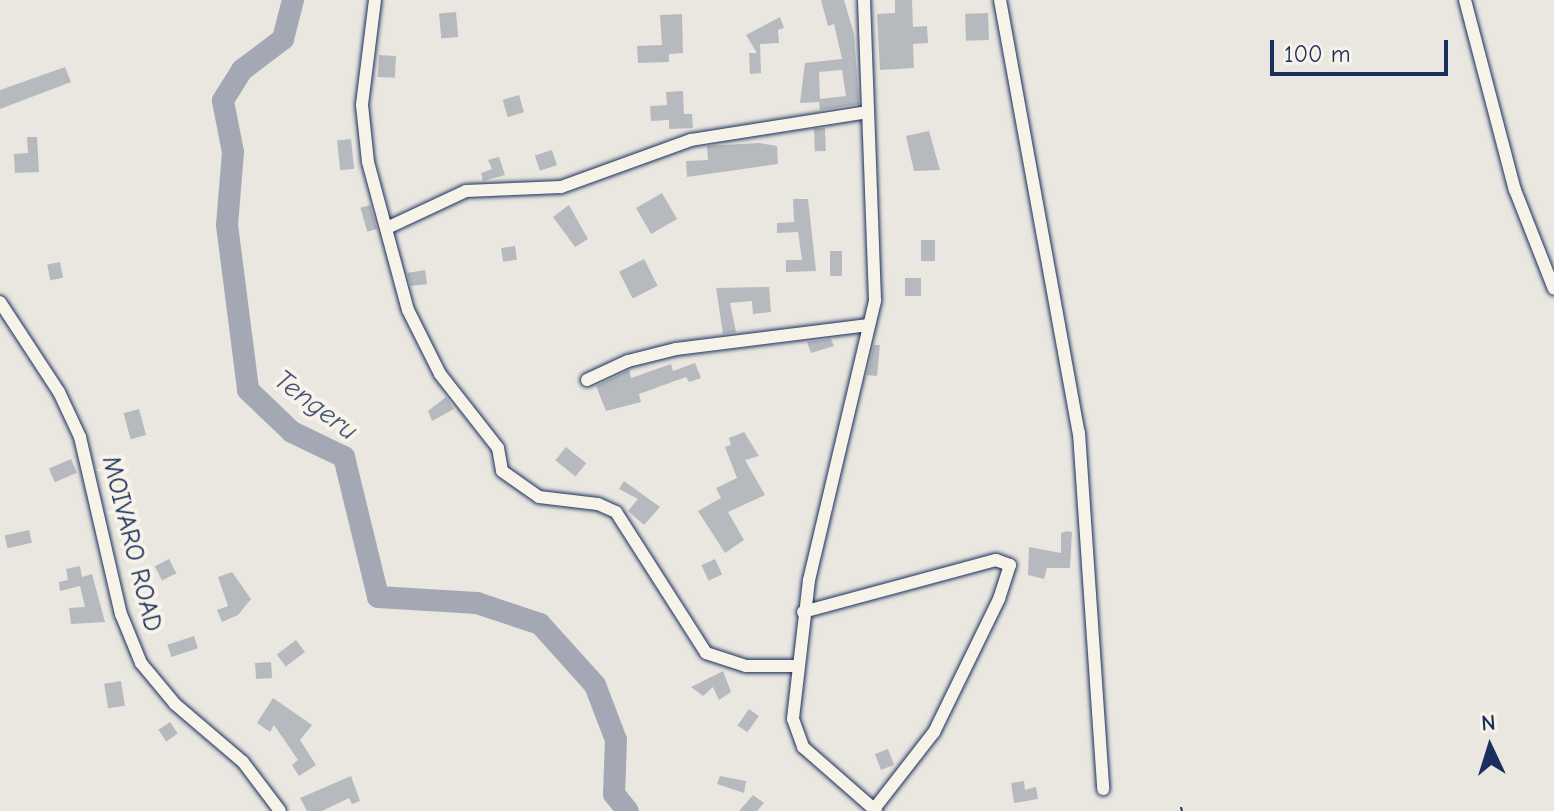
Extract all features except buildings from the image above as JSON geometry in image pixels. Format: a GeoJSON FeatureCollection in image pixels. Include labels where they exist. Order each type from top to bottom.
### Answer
{"type":"FeatureCollection","features":[{"type":"Feature","properties":{"kind":"street"},"geometry":{"type":"LineString","coordinates":[[375,0],[361,128],[408,310],[453,393],[498,448],[505,477],[539,497],[598,504],[616,512],[706,653],[746,666],[796,666]]}},
{"type":"Feature","properties":{"kind":"street"},"geometry":{"type":"LineString","coordinates":[[803,612],[996,560],[1010,565],[988,623],[934,732],[875,810],[798,738],[793,719],[803,612],[869,325],[877,275],[864,0]]}},
{"type":"Feature","properties":{"kind":"street"},"geometry":{"type":"LineString","coordinates":[[1000,0],[1079,433],[1103,789]]}},
{"type":"Feature","properties":{"kind":"street"},"geometry":{"type":"LineString","coordinates":[[1465,0],[1515,190],[1554,289]]}},
{"type":"Feature","properties":{"kind":"street"},"geometry":{"type":"LineString","coordinates":[[389,227],[466,191],[561,187],[691,140],[867,112]]}},
{"type":"Feature","properties":{"kind":"street","name":"MOIVARO ROAD"},"geometry":{"type":"LineString","coordinates":[[0,302],[59,392],[80,437],[121,614],[141,663],[175,704],[243,762],[280,811]]}},
{"type":"Feature","properties":{"kind":"street"},"geometry":{"type":"LineString","coordinates":[[587,380],[628,361],[676,349],[869,325]]}},
{"type":"Feature","properties":{"kind":"waterway","name":"Tengeru"},"geometry":{"type":"LineString","coordinates":[[293,0],[283,39],[242,70],[223,101],[233,152],[227,225],[248,390],[292,432],[344,457],[378,597],[477,603],[540,624],[595,685],[616,740],[614,794],[628,811]]}}]}
